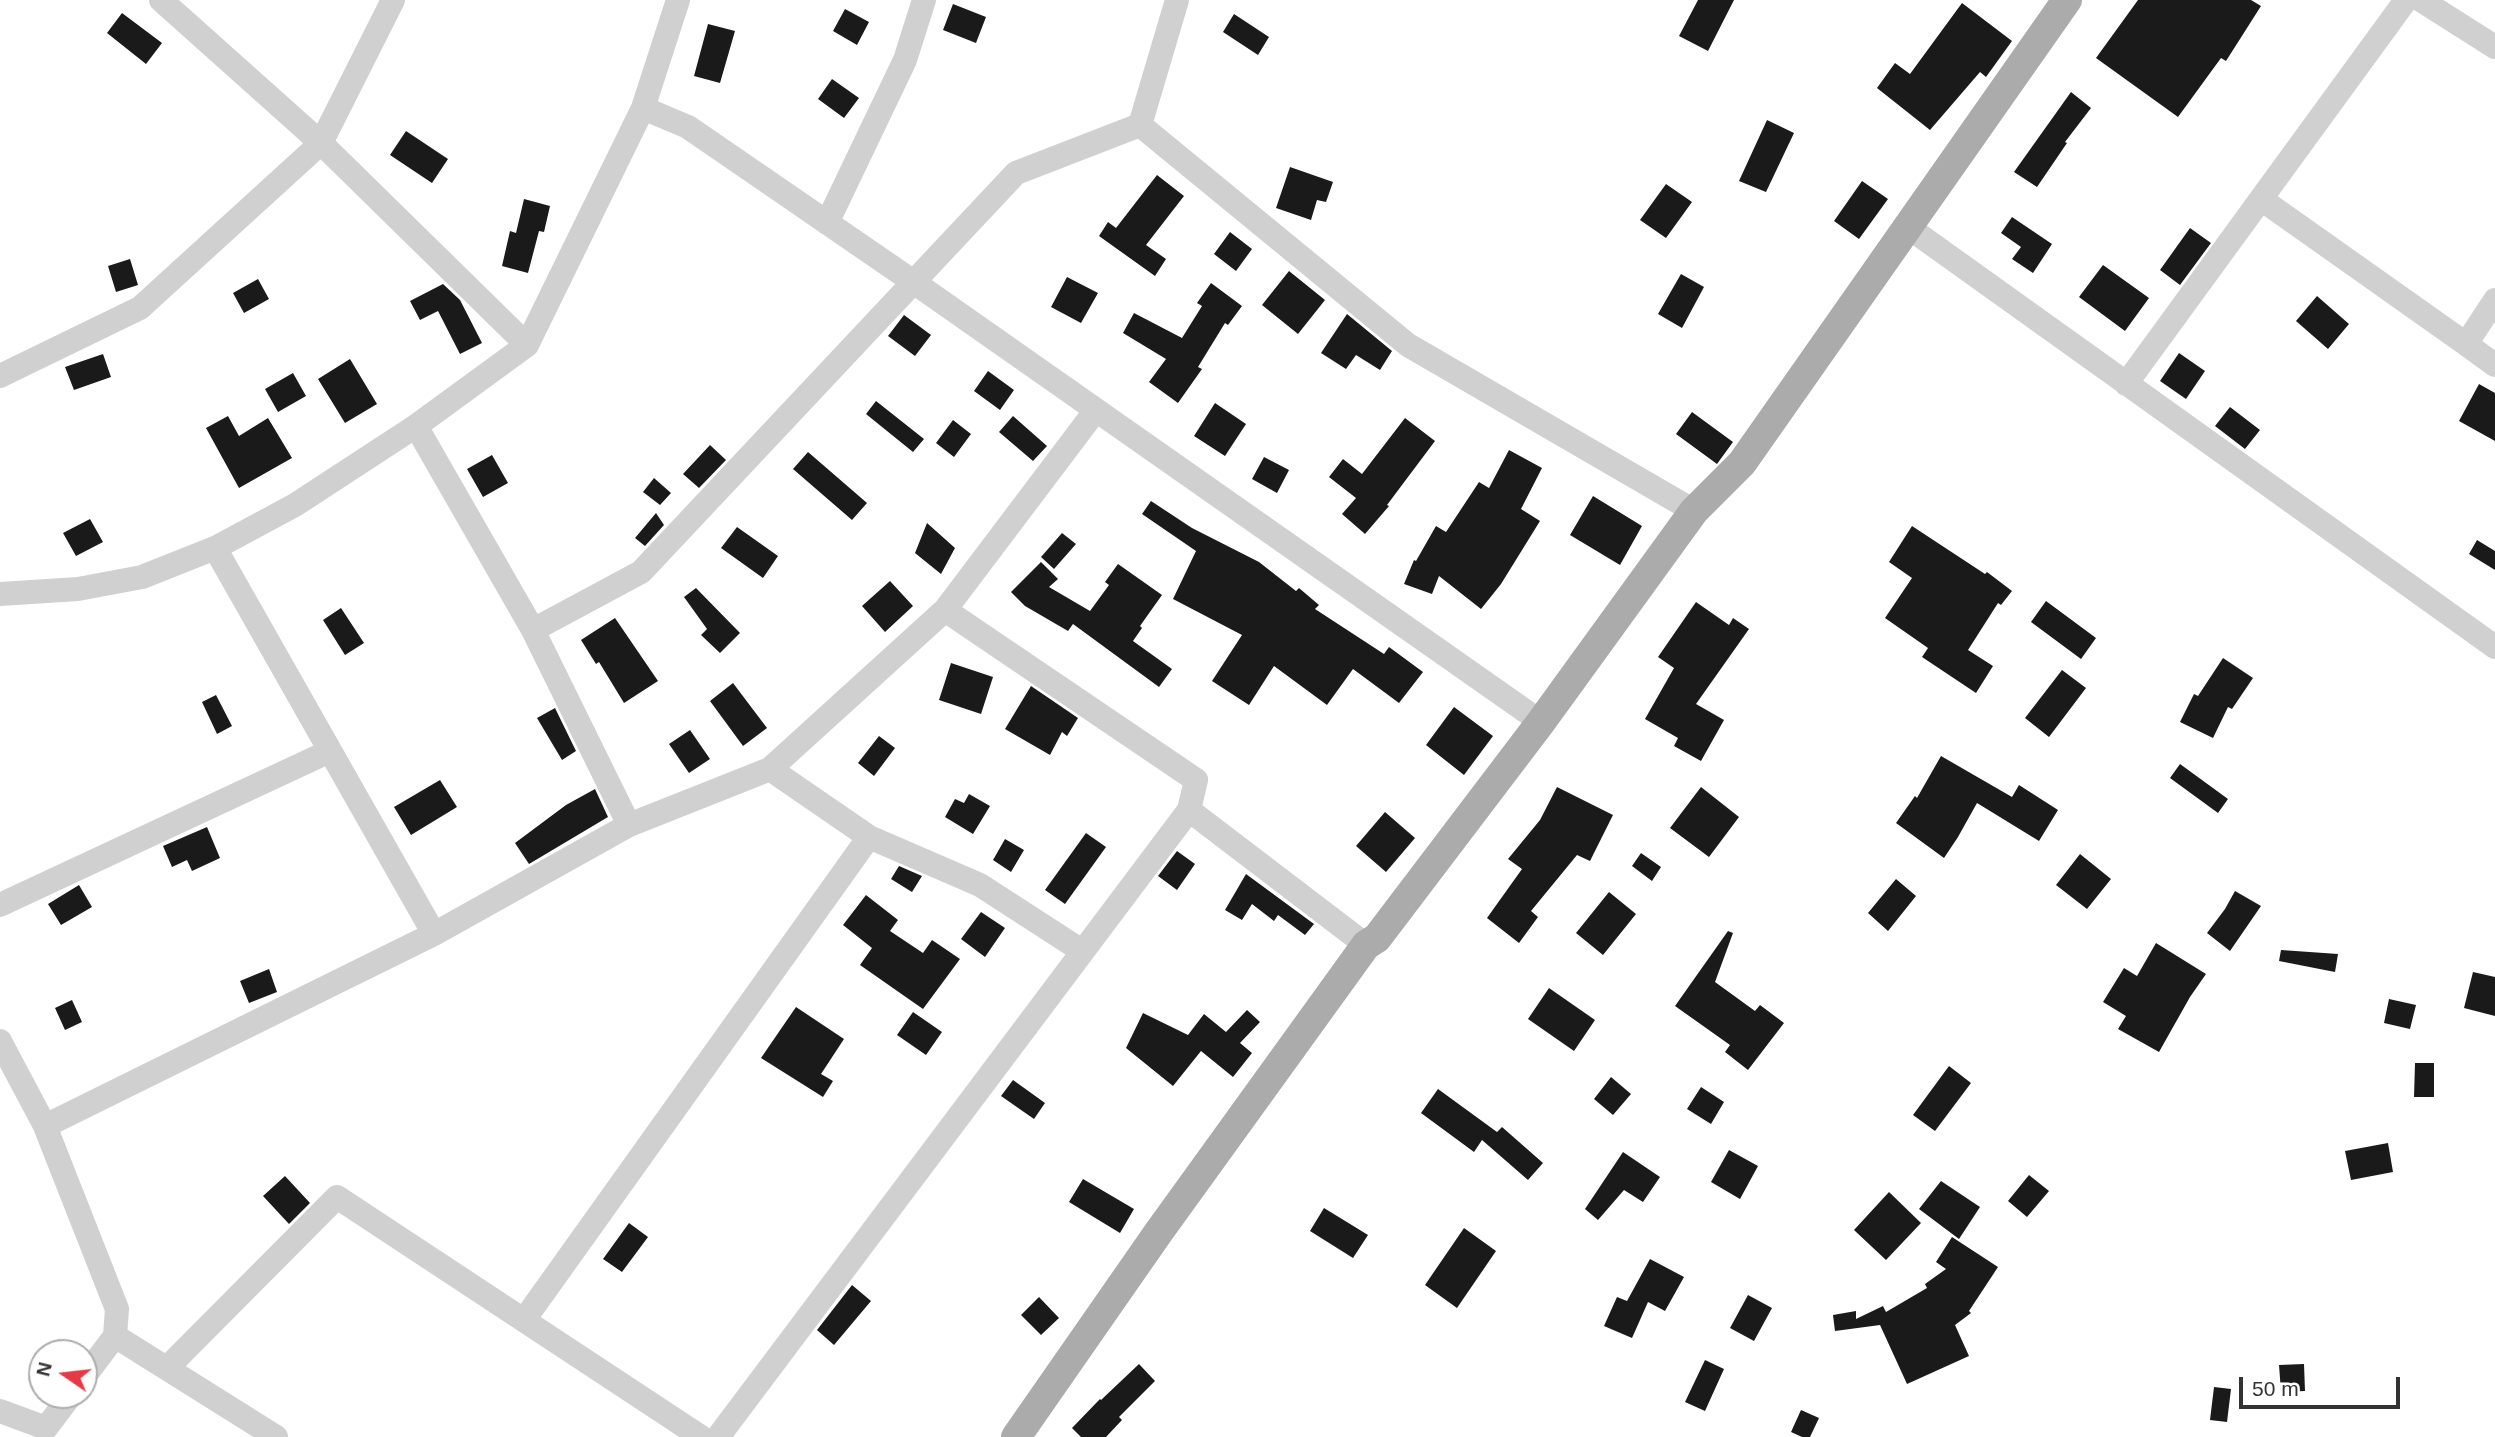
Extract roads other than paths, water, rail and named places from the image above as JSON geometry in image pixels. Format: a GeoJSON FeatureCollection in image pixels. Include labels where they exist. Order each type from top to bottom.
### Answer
{"type":"FeatureCollection","features":[{"type":"Feature","properties":{"kind":"main road"},"geometry":{"type":"LineString","coordinates":[[1016,1437],[1166,1222],[1366,945],[1377,939],[1541,722],[1694,511],[1742,463],[2067,0]]}},
{"type":"Feature","properties":{"kind":"street"},"geometry":{"type":"LineString","coordinates":[[161,0],[321,143],[527,345]]}},
{"type":"Feature","properties":{"kind":"street"},"geometry":{"type":"LineString","coordinates":[[0,376],[140,308],[321,143],[393,0]]}},
{"type":"Feature","properties":{"kind":"street"},"geometry":{"type":"LineString","coordinates":[[0,594],[78,589],[142,577],[215,548],[295,505],[416,426],[527,345],[643,108],[678,0]]}},
{"type":"Feature","properties":{"kind":"street"},"geometry":{"type":"LineString","coordinates":[[827,223],[905,60],[924,0]]}},
{"type":"Feature","properties":{"kind":"street"},"geometry":{"type":"LineString","coordinates":[[1140,125],[1177,0]]}},
{"type":"Feature","properties":{"kind":"street"},"geometry":{"type":"LineString","coordinates":[[2126,384],[2406,0]]}},
{"type":"Feature","properties":{"kind":"street"},"geometry":{"type":"LineString","coordinates":[[2421,0],[2495,47]]}},
{"type":"Feature","properties":{"kind":"street"},"geometry":{"type":"LineString","coordinates":[[643,108],[688,127],[1541,722]]}},
{"type":"Feature","properties":{"kind":"street"},"geometry":{"type":"LineString","coordinates":[[533,630],[641,572],[1016,173],[1140,125]]}},
{"type":"Feature","properties":{"kind":"street"},"geometry":{"type":"LineString","coordinates":[[1140,125],[1408,345],[1694,511]]}},
{"type":"Feature","properties":{"kind":"street"},"geometry":{"type":"LineString","coordinates":[[2261,199],[2495,365]]}},
{"type":"Feature","properties":{"kind":"street"},"geometry":{"type":"LineString","coordinates":[[1908,227],[2126,384],[2492,639]]}},
{"type":"Feature","properties":{"kind":"street"},"geometry":{"type":"LineString","coordinates":[[2466,344],[2495,300]]}},
{"type":"Feature","properties":{"kind":"street"},"geometry":{"type":"LineString","coordinates":[[45,1126],[434,934],[629,825],[770,769],[945,610],[1096,410]]}},
{"type":"Feature","properties":{"kind":"street"},"geometry":{"type":"LineString","coordinates":[[416,426],[533,630],[629,825]]}},
{"type":"Feature","properties":{"kind":"street"},"geometry":{"type":"LineString","coordinates":[[215,548],[434,934]]}},
{"type":"Feature","properties":{"kind":"street"},"geometry":{"type":"LineString","coordinates":[[718,1437],[1189,810],[1196,780],[945,610]]}},
{"type":"Feature","properties":{"kind":"street"},"geometry":{"type":"LineString","coordinates":[[0,905],[330,751]]}},
{"type":"Feature","properties":{"kind":"street"},"geometry":{"type":"LineString","coordinates":[[770,769],[869,837],[980,885],[1082,951]]}},
{"type":"Feature","properties":{"kind":"street"},"geometry":{"type":"LineString","coordinates":[[1189,810],[1366,945]]}},
{"type":"Feature","properties":{"kind":"street"},"geometry":{"type":"LineString","coordinates":[[524,1320],[869,837]]}},
{"type":"Feature","properties":{"kind":"street"},"geometry":{"type":"LineString","coordinates":[[0,1041],[45,1126],[117,1309],[115,1336],[98,1358]]}},
{"type":"Feature","properties":{"kind":"street"},"geometry":{"type":"LineString","coordinates":[[167,1368],[337,1197],[701,1437]]}},
{"type":"Feature","properties":{"kind":"street"},"geometry":{"type":"LineString","coordinates":[[115,1336],[276,1437]]}},
{"type":"Feature","properties":{"kind":"street"},"geometry":{"type":"LineString","coordinates":[[0,1411],[43,1433],[61,1409]]}}]}
